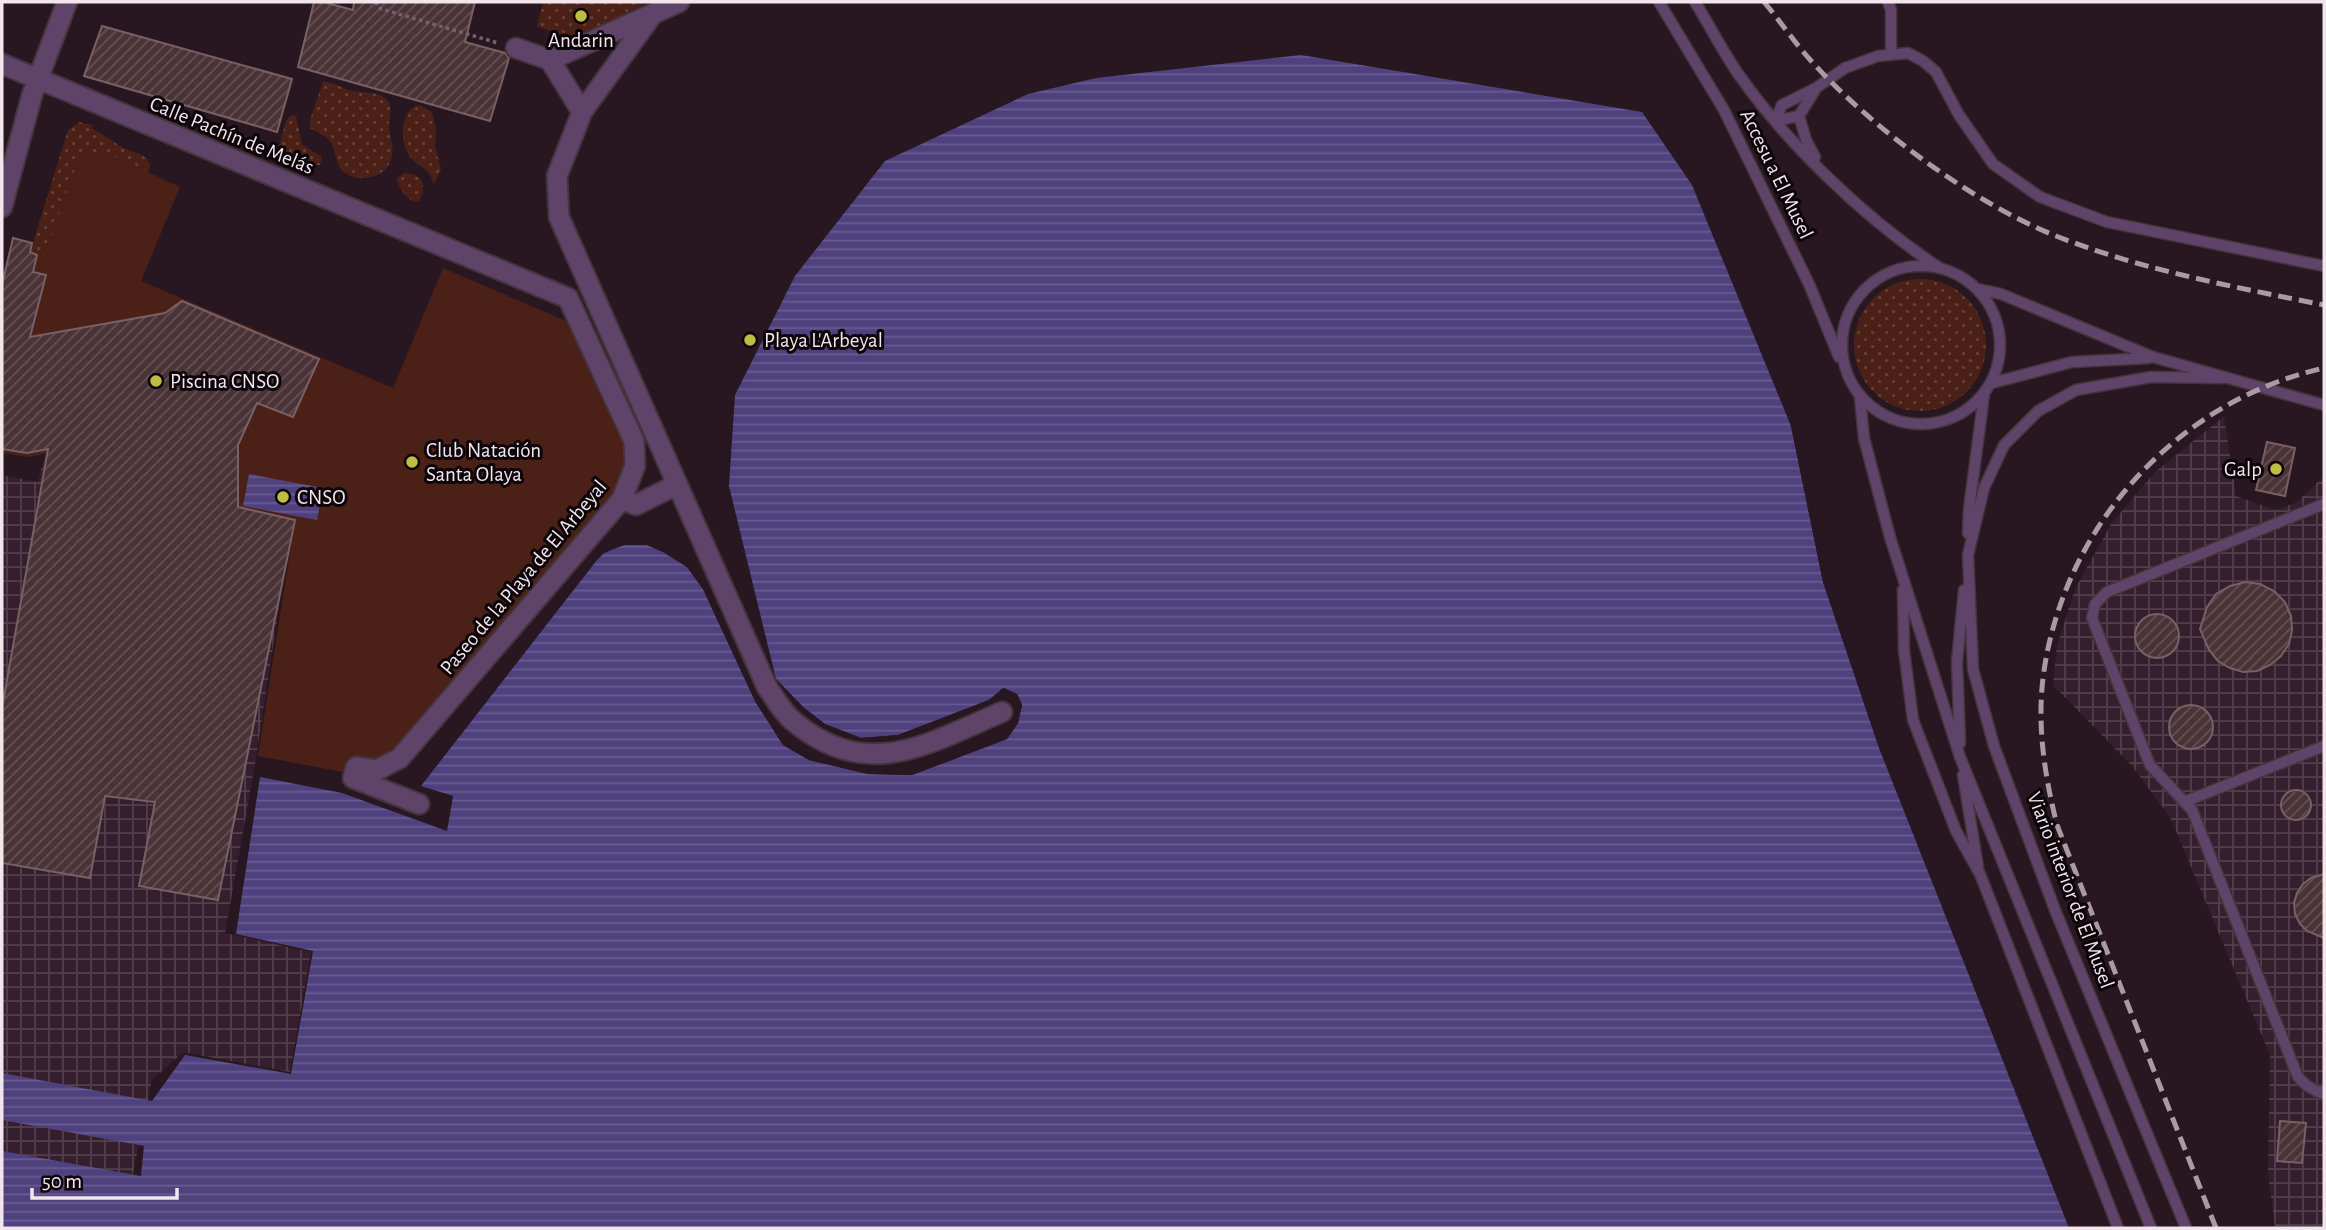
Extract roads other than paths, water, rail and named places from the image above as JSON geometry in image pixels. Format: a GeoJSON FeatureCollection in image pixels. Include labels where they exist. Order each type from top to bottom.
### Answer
{"type":"FeatureCollection","features":[{"type":"Feature","properties":{"kind":"street"},"geometry":{"type":"LineString","coordinates":[[2,207],[38,79],[67,2]]}},
{"type":"Feature","properties":{"kind":"street"},"geometry":{"type":"LineString","coordinates":[[550,60],[651,7],[679,2]]}},
{"type":"Feature","properties":{"kind":"street"},"geometry":{"type":"LineString","coordinates":[[651,7],[582,112],[556,176],[559,217],[767,687],[791,720],[832,746],[873,755],[911,751],[1002,712]]}},
{"type":"Feature","properties":{"kind":"street"},"geometry":{"type":"LineString","coordinates":[[516,48],[550,60],[582,112]]}},
{"type":"Feature","properties":{"kind":"street","name":"Calle Pachín de Melás"},"geometry":{"type":"LineString","coordinates":[[2,64],[568,298]]}},
{"type":"Feature","properties":{"kind":"street"},"geometry":{"type":"LineString","coordinates":[[568,298],[591,289]]}},
{"type":"Feature","properties":{"kind":"street","name":"Paseo de la Playa de El Arbeyal"},"geometry":{"type":"LineString","coordinates":[[419,804],[353,778],[356,767],[377,771],[400,758],[622,499],[635,466],[634,441],[568,298]]}},
{"type":"Feature","properties":{"kind":"street"},"geometry":{"type":"LineString","coordinates":[[622,499],[636,505],[676,485]]}},
{"type":"Feature","properties":{"kind":"lane","name":"Accesu a El Musel"},"geometry":{"type":"LineString","coordinates":[[1659,2],[1724,110],[1809,284],[1845,371],[1860,398],[1881,415],[1908,425],[1937,424],[1963,414],[1984,395],[1992,383],[2000,355],[1999,328],[1992,309],[1978,289],[1964,278],[1938,268],[1912,250],[1822,170],[1775,121],[1738,74],[1695,2]]}},
{"type":"Feature","properties":{"kind":"lane"},"geometry":{"type":"LineString","coordinates":[[1888,2],[1891,10],[1891,55]]}},
{"type":"Feature","properties":{"kind":"lane"},"geometry":{"type":"LineString","coordinates":[[1775,121],[1782,105],[1816,88],[1845,68],[1878,55],[1908,53],[1936,72],[1959,114],[1993,164],[2040,197],[2106,222],[2324,266]]}},
{"type":"Feature","properties":{"kind":"lane"},"geometry":{"type":"LineString","coordinates":[[1775,121],[1798,116],[1816,88]]}},
{"type":"Feature","properties":{"kind":"lane"},"geometry":{"type":"LineString","coordinates":[[1798,116],[1806,140],[1822,170]]}},
{"type":"Feature","properties":{"kind":"lane","name":"Accesu a El Musel"},"geometry":{"type":"LineString","coordinates":[[1845,371],[1841,344],[1846,316],[1862,291],[1885,274],[1911,266],[1938,268]]}},
{"type":"Feature","properties":{"kind":"lane"},"geometry":{"type":"LineString","coordinates":[[1978,289],[2001,294],[2153,358],[2324,405]]}},
{"type":"Feature","properties":{"kind":"lane"},"geometry":{"type":"LineString","coordinates":[[1992,383],[2072,362],[2153,358]]}},
{"type":"Feature","properties":{"kind":"lane","name":"Viario interior de El Musel"},"geometry":{"type":"LineString","coordinates":[[1980,874],[1960,757],[1957,662],[1968,555],[1984,488],[2004,445],[2038,411],[2076,390],[2151,377],[2227,378]]}},
{"type":"Feature","properties":{"kind":"lane","name":"Viario interior de El Musel"},"geometry":{"type":"LineString","coordinates":[[1984,395],[1969,509],[1968,555],[1973,669],[1994,746],[2055,909],[2186,1228]]}},
{"type":"Feature","properties":{"kind":"lane","name":"Viario interior de El Musel"},"geometry":{"type":"LineString","coordinates":[[1860,398],[1864,438],[1903,579],[1960,757],[2151,1228]]}},
{"type":"Feature","properties":{"kind":"lane"},"geometry":{"type":"LineString","coordinates":[[2324,504],[2107,592],[2095,604],[2092,618],[2150,765],[2192,810],[2298,1077],[2306,1086],[2320,1093],[2324,1091]]}},
{"type":"Feature","properties":{"kind":"lane","name":"Viario interior de El Musel"},"geometry":{"type":"LineString","coordinates":[[1903,579],[1904,650],[1913,720],[1956,831],[1980,874],[2118,1228]]}},
{"type":"Feature","properties":{"kind":"lane"},"geometry":{"type":"LineString","coordinates":[[2184,802],[2324,746]]}},
{"type":"Feature","properties":{"kind":"railway"},"geometry":{"type":"LineString","coordinates":[[1764,2],[1807,57],[1865,114],[1959,185],[1992,205],[2056,236],[2122,259],[2324,305]]}},
{"type":"Feature","properties":{"kind":"railway"},"geometry":{"type":"LineString","coordinates":[[2216,1228],[2057,825],[2043,752],[2043,678],[2054,623],[2074,571],[2101,523],[2135,479],[2175,441],[2220,409],[2270,385],[2324,368]]}},
{"type":"Feature","properties":{"kind":"place","name":"Andarin"},"geometry":{"type":"Point","coordinates":[581,16]}},
{"type":"Feature","properties":{"kind":"place","name":"Playa L'Arbeyal"},"geometry":{"type":"Point","coordinates":[750,340]}},
{"type":"Feature","properties":{"kind":"place","name":"Piscina CNSO"},"geometry":{"type":"Point","coordinates":[156,381]}},
{"type":"Feature","properties":{"kind":"place","name":"Club Natación Santa Olaya"},"geometry":{"type":"Point","coordinates":[412,462]}},
{"type":"Feature","properties":{"kind":"place","name":"Galp"},"geometry":{"type":"Point","coordinates":[2276,469]}},
{"type":"Feature","properties":{"kind":"place","name":"CNSO"},"geometry":{"type":"Point","coordinates":[283,497]}}]}
